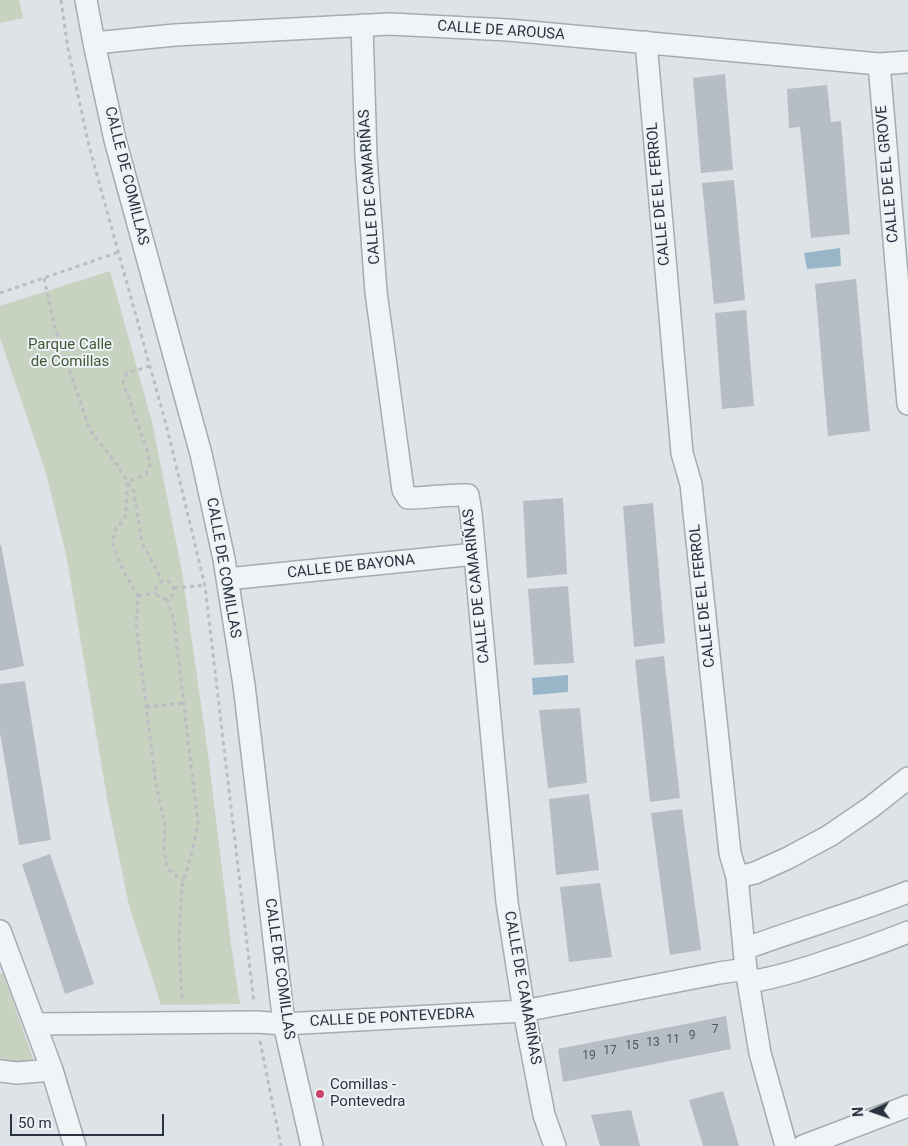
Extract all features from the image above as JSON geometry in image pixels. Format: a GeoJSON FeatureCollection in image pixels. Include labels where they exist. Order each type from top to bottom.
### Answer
{"type":"FeatureCollection","features":[{"type":"Feature","properties":{"kind":"street","name":"CALLE DE COMILLAS"},"geometry":{"type":"LineString","coordinates":[[86,0],[115,140],[201,454],[224,559],[245,695],[284,1024],[312,1146]]}},
{"type":"Feature","properties":{"kind":"street","name":"CALLE DE AROUSA"},"geometry":{"type":"LineString","coordinates":[[94,43],[175,35],[390,24],[508,30],[879,64],[908,62]]}},
{"type":"Feature","properties":{"kind":"street","name":"CALLE DE CAMARIÑAS"},"geometry":{"type":"LineString","coordinates":[[362,25],[366,157],[376,292],[403,490],[408,498],[468,495],[507,902],[524,1012],[544,1115],[555,1146]]}},
{"type":"Feature","properties":{"kind":"street","name":"CALLE DE EL FERROL"},"geometry":{"type":"LineString","coordinates":[[646,42],[682,453],[691,484],[730,853],[737,877],[747,974],[760,1053],[786,1146]]}},
{"type":"Feature","properties":{"kind":"street","name":"CALLE DE EL GROVE"},"geometry":{"type":"LineString","coordinates":[[879,64],[908,404]]}},
{"type":"Feature","properties":{"kind":"street","name":"CALLE DE BAYONA"},"geometry":{"type":"LineString","coordinates":[[227,579],[475,554]]}},
{"type":"Feature","properties":{"kind":"street"},"geometry":{"type":"LineString","coordinates":[[737,877],[755,873],[829,836],[870,808],[908,778]]}},
{"type":"Feature","properties":{"kind":"street","name":"CALLE DE PONTEVEDRA"},"geometry":{"type":"LineString","coordinates":[[747,974],[782,935],[870,907],[908,892]]}},
{"type":"Feature","properties":{"kind":"street"},"geometry":{"type":"LineString","coordinates":[[0,931],[6,963],[35,1024],[52,1070],[75,1146]]}},
{"type":"Feature","properties":{"kind":"street","name":"CALLE DE PONTEVEDRA"},"geometry":{"type":"LineString","coordinates":[[35,1024],[256,1022],[284,1024],[524,1012],[709,975],[747,974],[765,980],[878,944],[908,932]]}},
{"type":"Feature","properties":{"kind":"street"},"geometry":{"type":"LineString","coordinates":[[0,1072],[17,1073],[52,1070]]}},
{"type":"Feature","properties":{"kind":"street"},"geometry":{"type":"LineString","coordinates":[[803,1146],[908,1106]]}},
{"type":"Feature","properties":{"kind":"path"},"geometry":{"type":"LineString","coordinates":[[61,0],[68,50],[89,146],[167,428],[205,586],[256,1022],[281,1146]]}},
{"type":"Feature","properties":{"kind":"path"},"geometry":{"type":"LineString","coordinates":[[0,293],[143,244]]}},
{"type":"Feature","properties":{"kind":"path"},"geometry":{"type":"LineString","coordinates":[[44,278],[55,328],[90,430],[134,492],[142,543],[162,580],[170,582],[174,588],[173,595],[167,599],[160,598],[156,593],[156,586],[162,580]]}},
{"type":"Feature","properties":{"kind":"path"},"geometry":{"type":"LineString","coordinates":[[128,482],[146,474],[150,466],[148,453],[123,382],[127,373],[150,366]]}},
{"type":"Feature","properties":{"kind":"path"},"geometry":{"type":"LineString","coordinates":[[128,482],[125,518],[116,528],[112,543],[124,572],[138,596],[136,624],[156,784],[165,826],[164,848],[168,868],[183,881]]}},
{"type":"Feature","properties":{"kind":"path"},"geometry":{"type":"LineString","coordinates":[[174,588],[205,586],[227,579]]}},
{"type":"Feature","properties":{"kind":"path"},"geometry":{"type":"LineString","coordinates":[[138,596],[156,593]]}},
{"type":"Feature","properties":{"kind":"path"},"geometry":{"type":"LineString","coordinates":[[167,599],[174,621],[198,824],[183,881],[179,937],[183,1023]]}},
{"type":"Feature","properties":{"kind":"path"},"geometry":{"type":"LineString","coordinates":[[146,706],[184,703]]}},
{"type":"Feature","properties":{"kind":"green space"},"geometry":{"type":"Polygon","coordinates":[[[0,0],[19,0],[23,18],[0,23],[0,0]]]}},
{"type":"Feature","properties":{"kind":"green space","name":"Parque Calle de Comillas"},"geometry":{"type":"Polygon","coordinates":[[[110,271],[152,422],[182,571],[208,753],[240,1004],[161,1005],[129,905],[108,804],[66,554],[46,473],[0,338],[0,306],[110,271]]]}},
{"type":"Feature","properties":{"kind":"green space"},"geometry":{"type":"Polygon","coordinates":[[[0,973],[3,973],[35,1064],[0,1065],[0,973]]]}},
{"type":"Feature","properties":{"kind":"water"},"geometry":{"type":"Polygon","coordinates":[[[840,248],[841,266],[807,269],[804,253],[840,248]]]}},
{"type":"Feature","properties":{"kind":"water"},"geometry":{"type":"Polygon","coordinates":[[[568,675],[568,692],[533,695],[532,678],[568,675]]]}},
{"type":"Feature","properties":{"kind":"building"},"geometry":{"type":"Polygon","coordinates":[[[725,74],[733,170],[701,173],[693,78],[725,74]]]}},
{"type":"Feature","properties":{"kind":"building"},"geometry":{"type":"Polygon","coordinates":[[[827,85],[831,122],[841,121],[850,234],[811,238],[800,127],[789,128],[787,89],[827,85]]]}},
{"type":"Feature","properties":{"kind":"building"},"geometry":{"type":"Polygon","coordinates":[[[734,180],[745,300],[714,304],[702,183],[734,180]]]}},
{"type":"Feature","properties":{"kind":"building"},"geometry":{"type":"Polygon","coordinates":[[[856,279],[870,431],[828,436],[815,284],[856,279]]]}},
{"type":"Feature","properties":{"kind":"building"},"geometry":{"type":"Polygon","coordinates":[[[746,310],[754,406],[722,409],[715,313],[746,310]]]}},
{"type":"Feature","properties":{"kind":"building"},"geometry":{"type":"Polygon","coordinates":[[[563,498],[567,574],[527,578],[523,501],[563,498]]]}},
{"type":"Feature","properties":{"kind":"building"},"geometry":{"type":"Polygon","coordinates":[[[653,503],[665,643],[634,647],[623,506],[653,503]]]}},
{"type":"Feature","properties":{"kind":"building"},"geometry":{"type":"Polygon","coordinates":[[[0,545],[24,666],[0,671],[0,545]]]}},
{"type":"Feature","properties":{"kind":"building"},"geometry":{"type":"Polygon","coordinates":[[[568,586],[574,663],[534,665],[528,589],[568,586]]]}},
{"type":"Feature","properties":{"kind":"building"},"geometry":{"type":"Polygon","coordinates":[[[664,656],[680,798],[650,802],[635,660],[664,656]]]}},
{"type":"Feature","properties":{"kind":"building"},"geometry":{"type":"Polygon","coordinates":[[[25,681],[51,840],[19,845],[0,733],[0,684],[25,681]]]}},
{"type":"Feature","properties":{"kind":"building"},"geometry":{"type":"Polygon","coordinates":[[[580,708],[587,783],[548,788],[539,710],[580,708]]]}},
{"type":"Feature","properties":{"kind":"building"},"geometry":{"type":"Polygon","coordinates":[[[589,794],[599,870],[556,875],[549,799],[589,794]]]}},
{"type":"Feature","properties":{"kind":"building"},"geometry":{"type":"Polygon","coordinates":[[[682,809],[701,950],[670,955],[651,813],[682,809]]]}},
{"type":"Feature","properties":{"kind":"building"},"geometry":{"type":"Polygon","coordinates":[[[50,854],[94,984],[65,994],[22,864],[50,854]]]}},
{"type":"Feature","properties":{"kind":"building"},"geometry":{"type":"Polygon","coordinates":[[[600,883],[612,957],[569,962],[560,887],[600,883]]]}},
{"type":"Feature","properties":{"kind":"building"},"geometry":{"type":"Polygon","coordinates":[[[726,1016],[731,1049],[563,1082],[558,1049],[726,1016]]]}},
{"type":"Feature","properties":{"kind":"building"},"geometry":{"type":"Polygon","coordinates":[[[723,1091],[739,1146],[703,1146],[689,1100],[723,1091]]]}},
{"type":"Feature","properties":{"kind":"building"},"geometry":{"type":"Polygon","coordinates":[[[631,1110],[640,1146],[600,1146],[591,1115],[631,1110]]]}},
{"type":"Feature","properties":{"kind":"place","name":"Comillas - Pontevedra"},"geometry":{"type":"Point","coordinates":[320,1094]}}]}
